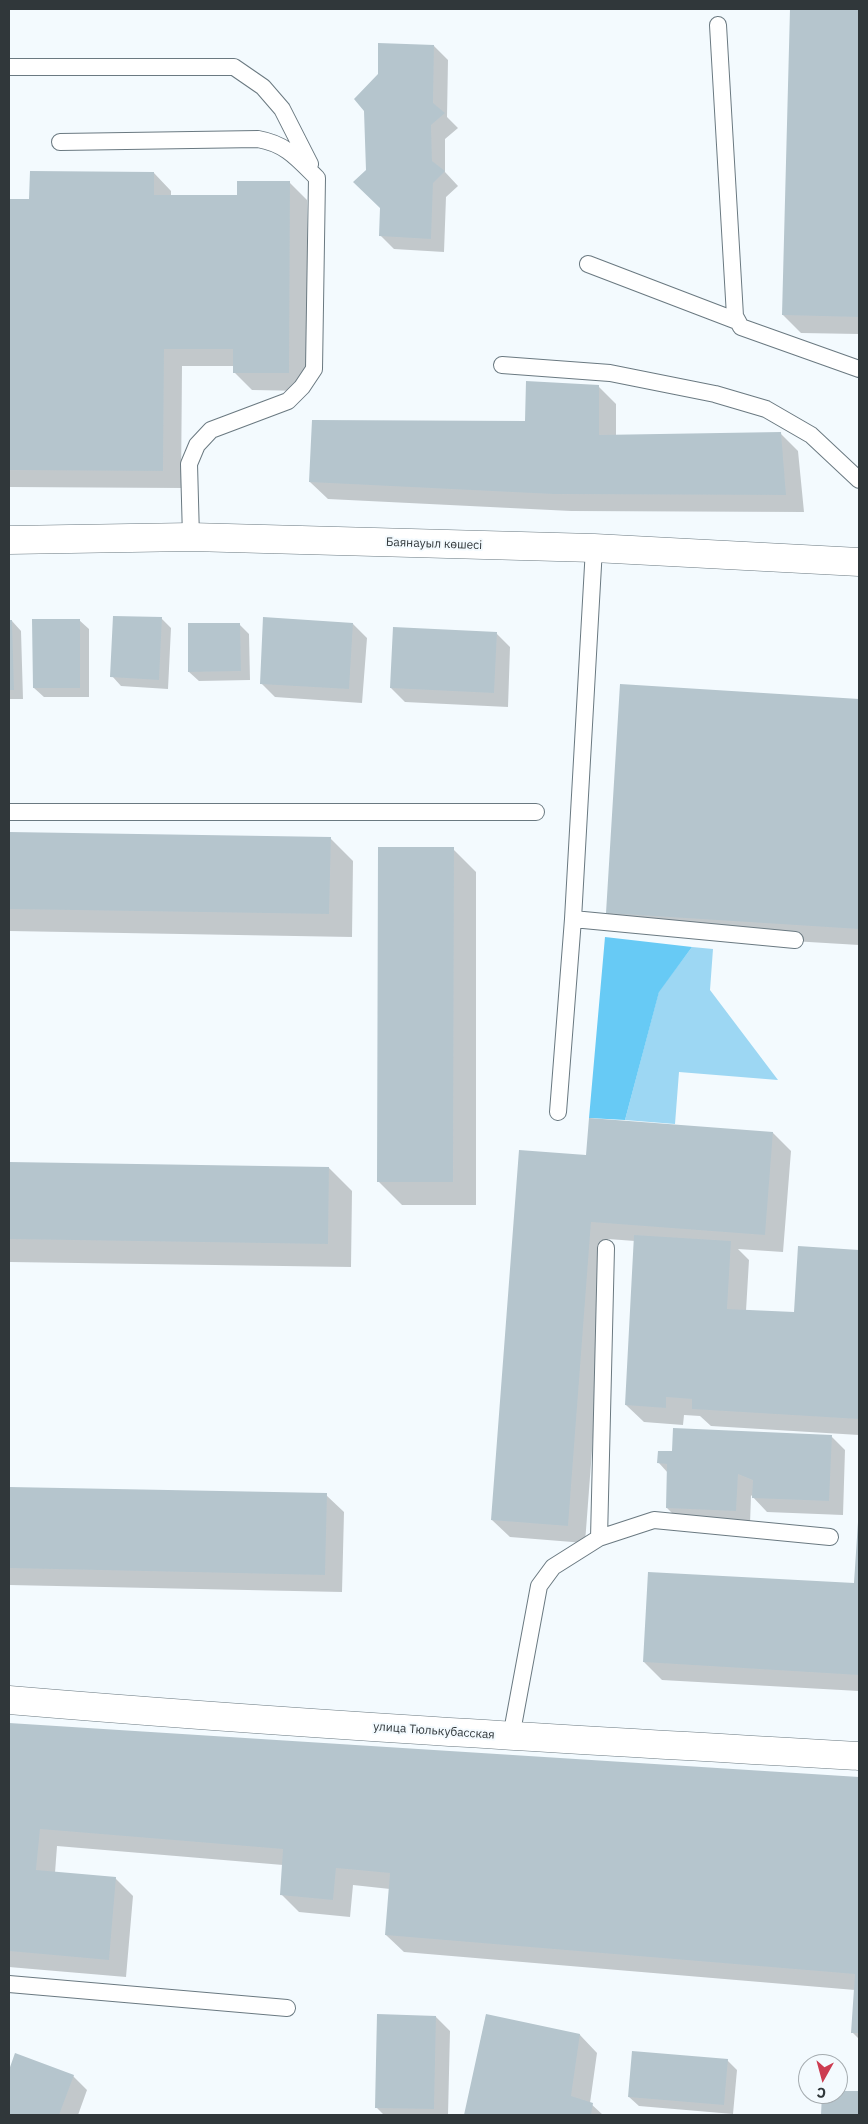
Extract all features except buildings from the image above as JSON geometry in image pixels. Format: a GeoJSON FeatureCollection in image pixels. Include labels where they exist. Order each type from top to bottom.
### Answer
{"type":"FeatureCollection","features":[{"type":"Feature","properties":{"kind":"main road","name":"Баянауыл көшесі"},"geometry":{"type":"LineString","coordinates":[[9,540],[191,537],[594,548],[859,562]]}},
{"type":"Feature","properties":{"kind":"main road","name":"улица Тюлькубасская"},"geometry":{"type":"LineString","coordinates":[[9,1700],[193,1716],[859,1756]]}},
{"type":"Feature","properties":{"kind":"lane"},"geometry":{"type":"LineString","coordinates":[[718,25],[735,316],[737,321],[741,327],[859,369]]}},
{"type":"Feature","properties":{"kind":"lane"},"geometry":{"type":"LineString","coordinates":[[10,67],[234,67],[263,87],[282,109],[317,178],[314,369],[302,387],[288,400],[211,430],[197,445],[189,464],[191,537]]}},
{"type":"Feature","properties":{"kind":"lane"},"geometry":{"type":"LineString","coordinates":[[60,142],[258,139],[275,142],[291,152],[317,178]]}},
{"type":"Feature","properties":{"kind":"lane"},"geometry":{"type":"LineString","coordinates":[[588,264],[737,321]]}},
{"type":"Feature","properties":{"kind":"lane"},"geometry":{"type":"LineString","coordinates":[[502,366],[610,373],[715,394],[766,409],[811,435],[859,480]]}},
{"type":"Feature","properties":{"kind":"lane"},"geometry":{"type":"LineString","coordinates":[[558,1112],[573,919],[594,548]]}},
{"type":"Feature","properties":{"kind":"lane"},"geometry":{"type":"LineString","coordinates":[[9,812],[536,812]]}},
{"type":"Feature","properties":{"kind":"lane"},"geometry":{"type":"LineString","coordinates":[[573,919],[795,940]]}},
{"type":"Feature","properties":{"kind":"lane"},"geometry":{"type":"LineString","coordinates":[[599,1538],[606,1248]]}},
{"type":"Feature","properties":{"kind":"lane"},"geometry":{"type":"LineString","coordinates":[[511,1736],[539,1586],[553,1567],[599,1538],[654,1520],[830,1537]]}},
{"type":"Feature","properties":{"kind":"lane"},"geometry":{"type":"LineString","coordinates":[[9,1984],[287,2008]]}},
{"type":"Feature","properties":{"kind":"shaded area"},"geometry":{"type":"Polygon","coordinates":[[[605,937],[692,947],[659,992],[625,1120],[589,1118],[605,937]]]}},
{"type":"Feature","properties":{"kind":"shaded area"},"geometry":{"type":"Polygon","coordinates":[[[692,947],[713,949],[710,990],[778,1080],[679,1072],[675,1124],[625,1120],[659,991],[692,947]]]}}]}
